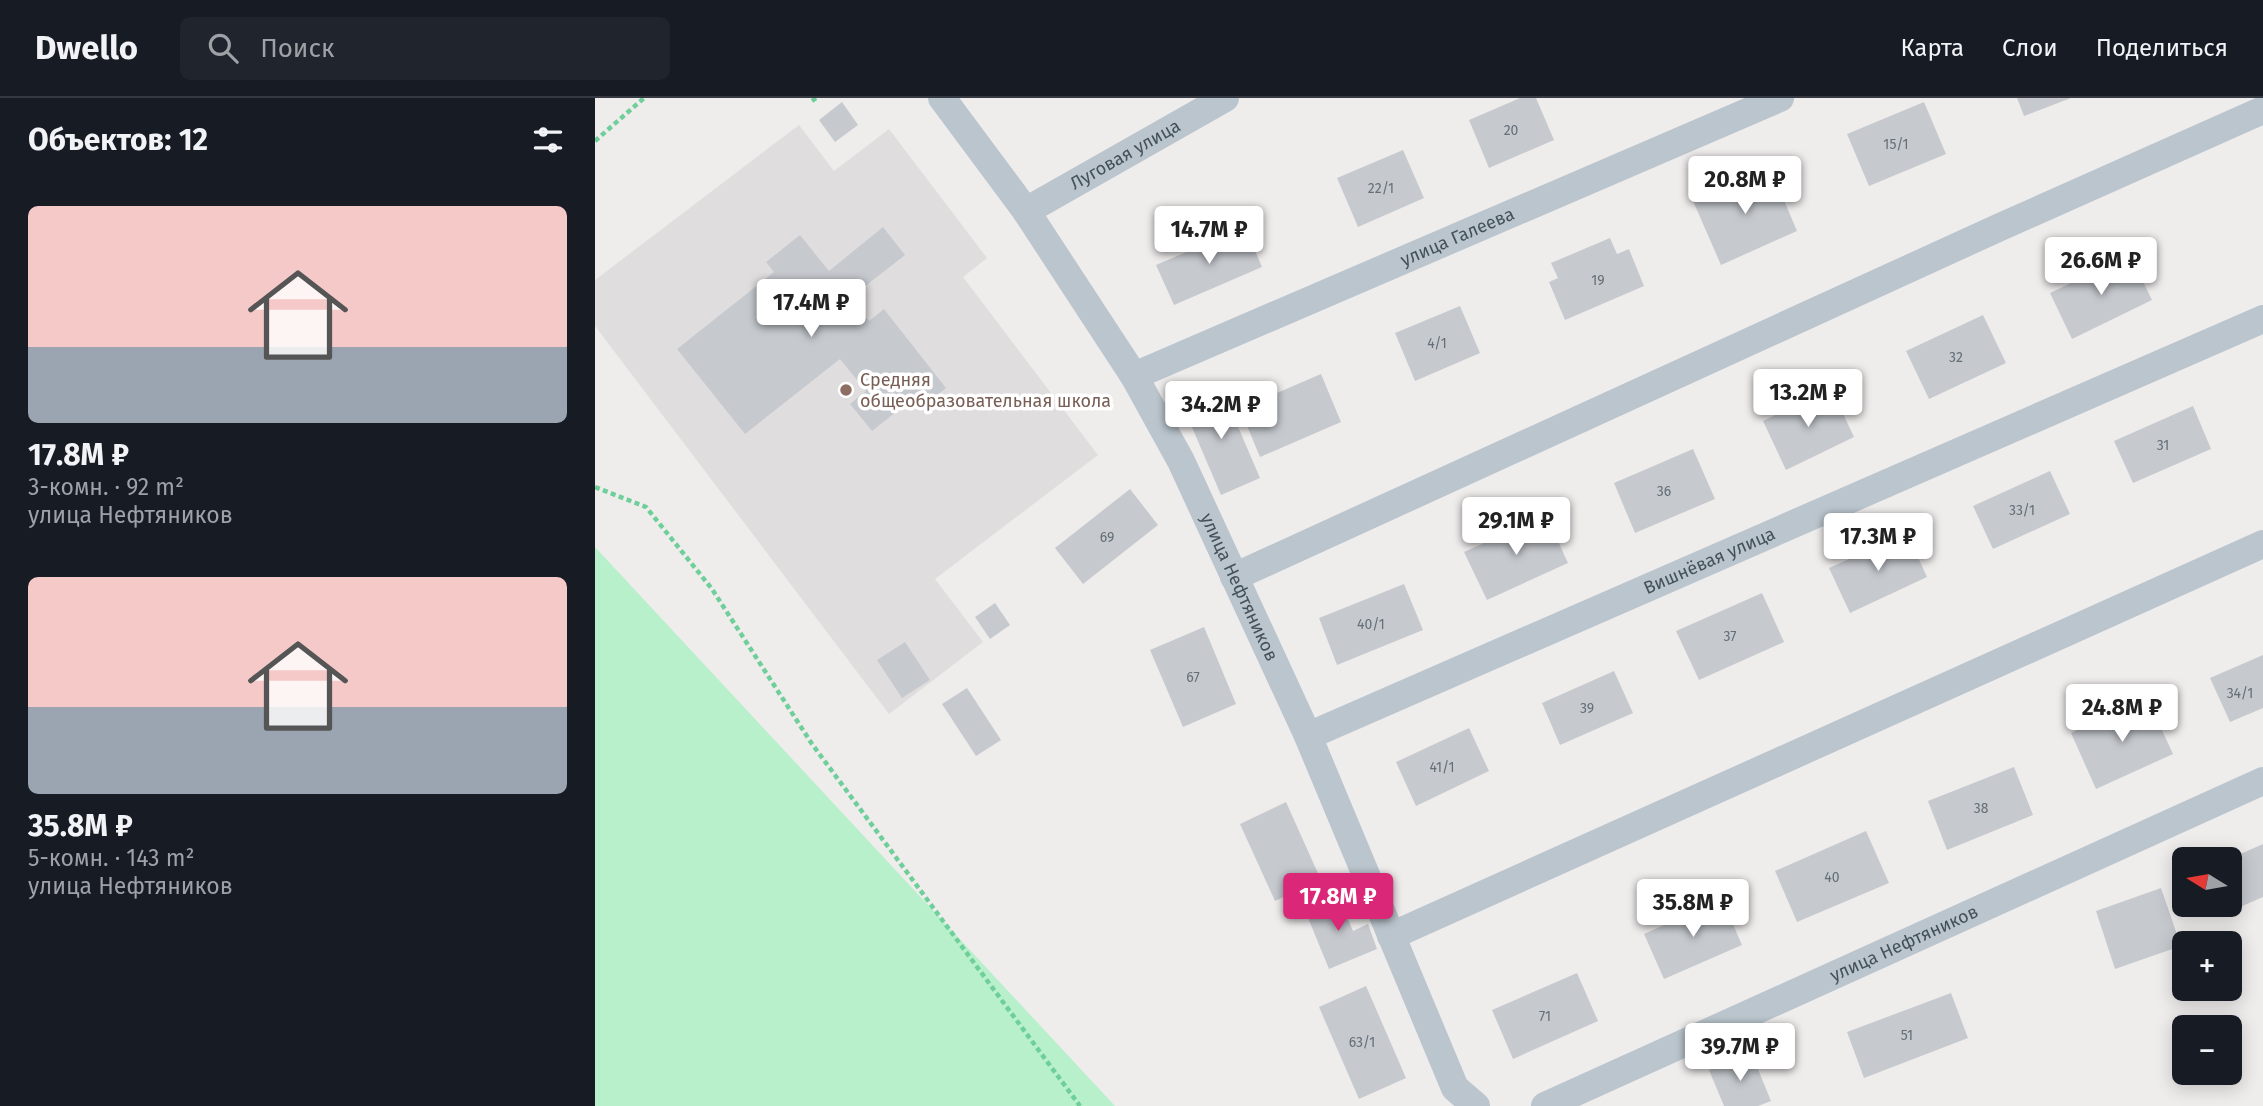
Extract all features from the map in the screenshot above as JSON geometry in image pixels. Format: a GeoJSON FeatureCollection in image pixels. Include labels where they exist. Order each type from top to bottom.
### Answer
{"type":"FeatureCollection","features":[{"type":"Feature","properties":{"kind":"street","name":"улица Нефтяников"},"geometry":{"type":"LineString","coordinates":[[942,98],[1026,211],[1134,376],[1181,461],[1308,736],[1455,1088],[1476,1106]]}},
{"type":"Feature","properties":{"kind":"street","name":"Луговая улица"},"geometry":{"type":"LineString","coordinates":[[1026,211],[1225,98]]}},
{"type":"Feature","properties":{"kind":"street","name":"улица Галеева"},"geometry":{"type":"LineString","coordinates":[[1134,376],[1780,98]]}},
{"type":"Feature","properties":{"kind":"street"},"geometry":{"type":"LineString","coordinates":[[1234,577],[2263,110]]}},
{"type":"Feature","properties":{"kind":"street","name":"Вишнёвая улица"},"geometry":{"type":"LineString","coordinates":[[1308,736],[2263,319]]}},
{"type":"Feature","properties":{"kind":"street"},"geometry":{"type":"LineString","coordinates":[[1391,936],[2263,544]]}},
{"type":"Feature","properties":{"kind":"street","name":"улица Нефтяников"},"geometry":{"type":"LineString","coordinates":[[1545,1106],[2263,781]]}},
{"type":"Feature","properties":{"kind":"path"},"geometry":{"type":"LineString","coordinates":[[595,141],[644,98]]}},
{"type":"Feature","properties":{"kind":"path"},"geometry":{"type":"LineString","coordinates":[[595,487],[646,507],[712,589],[812,744],[1080,1106]]}},
{"type":"Feature","properties":{"kind":"shaded area","name":"Cредняя общеобразовательная школа"},"geometry":{"type":"Polygon","coordinates":[[[799,125],[834,171],[889,129],[987,258],[963,277],[1098,455],[935,579],[983,642],[889,714],[595,326],[595,280],[799,125]]]}},
{"type":"Feature","properties":{"kind":"green space"},"geometry":{"type":"Polygon","coordinates":[[[595,547],[1115,1106],[595,1106],[595,547]]]}},
{"type":"Feature","properties":{"kind":"building"},"geometry":{"type":"Polygon","coordinates":[[[1520,98],[1536,98],[1554,140],[1489,168],[1469,120],[1520,98]]]}},
{"type":"Feature","properties":{"kind":"building"},"geometry":{"type":"Polygon","coordinates":[[[2017,98],[2071,98],[2024,116],[2017,98]]]}},
{"type":"Feature","properties":{"kind":"building"},"geometry":{"type":"Polygon","coordinates":[[[842,102],[858,125],[835,142],[819,120],[842,102]]]}},
{"type":"Feature","properties":{"kind":"building"},"geometry":{"type":"Polygon","coordinates":[[[1924,102],[1946,154],[1869,186],[1847,134],[1924,102]]]}},
{"type":"Feature","properties":{"kind":"building"},"geometry":{"type":"Polygon","coordinates":[[[1403,150],[1424,198],[1358,227],[1337,178],[1403,150]]]}},
{"type":"Feature","properties":{"kind":"building"},"geometry":{"type":"Polygon","coordinates":[[[1770,167],[1797,231],[1721,265],[1693,201],[1770,167]]]}},
{"type":"Feature","properties":{"kind":"building"},"geometry":{"type":"Polygon","coordinates":[[[883,227],[905,255],[850,298],[869,321],[884,309],[946,388],[918,411],[910,401],[872,431],[850,404],[866,391],[840,359],[745,434],[677,349],[774,272],[766,262],[800,235],[829,271],[883,227]]]}},
{"type":"Feature","properties":{"kind":"building"},"geometry":{"type":"Polygon","coordinates":[[[1245,227],[1262,267],[1174,305],[1156,265],[1245,227]]]}},
{"type":"Feature","properties":{"kind":"building"},"geometry":{"type":"Polygon","coordinates":[[[1610,238],[1617,254],[1629,249],[1644,286],[1565,320],[1549,282],[1558,278],[1551,263],[1610,238]]]}},
{"type":"Feature","properties":{"kind":"building"},"geometry":{"type":"Polygon","coordinates":[[[2130,255],[2152,300],[2072,339],[2050,293],[2130,255]]]}},
{"type":"Feature","properties":{"kind":"building"},"geometry":{"type":"Polygon","coordinates":[[[1460,306],[1480,353],[1415,381],[1395,333],[1460,306]]]}},
{"type":"Feature","properties":{"kind":"building"},"geometry":{"type":"Polygon","coordinates":[[[1983,315],[2006,363],[1929,399],[1906,351],[1983,315]]]}},
{"type":"Feature","properties":{"kind":"building"},"geometry":{"type":"Polygon","coordinates":[[[1321,374],[1341,422],[1260,457],[1240,409],[1321,374]]]}},
{"type":"Feature","properties":{"kind":"building"},"geometry":{"type":"Polygon","coordinates":[[[1221,387],[1260,478],[1221,495],[1182,404],[1221,387]]]}},
{"type":"Feature","properties":{"kind":"building"},"geometry":{"type":"Polygon","coordinates":[[[1831,388],[1854,437],[1786,470],[1763,421],[1831,388]]]}},
{"type":"Feature","properties":{"kind":"building"},"geometry":{"type":"Polygon","coordinates":[[[2193,406],[2211,449],[2133,483],[2114,441],[2193,406]]]}},
{"type":"Feature","properties":{"kind":"building"},"geometry":{"type":"Polygon","coordinates":[[[1693,449],[1715,499],[1635,533],[1614,483],[1693,449]]]}},
{"type":"Feature","properties":{"kind":"building"},"geometry":{"type":"Polygon","coordinates":[[[2050,471],[2070,514],[1993,549],[1973,506],[2050,471]]]}},
{"type":"Feature","properties":{"kind":"building"},"geometry":{"type":"Polygon","coordinates":[[[1130,489],[1158,525],[1083,584],[1055,548],[1130,489]]]}},
{"type":"Feature","properties":{"kind":"building"},"geometry":{"type":"Polygon","coordinates":[[[1546,515],[1568,563],[1487,600],[1464,552],[1546,515]]]}},
{"type":"Feature","properties":{"kind":"building"},"geometry":{"type":"Polygon","coordinates":[[[1907,533],[1927,577],[1850,613],[1829,568],[1907,533]]]}},
{"type":"Feature","properties":{"kind":"building"},"geometry":{"type":"Polygon","coordinates":[[[1404,584],[1423,630],[1337,665],[1319,618],[1404,584]]]}},
{"type":"Feature","properties":{"kind":"building"},"geometry":{"type":"Polygon","coordinates":[[[1762,593],[1784,642],[1699,680],[1676,631],[1762,593]]]}},
{"type":"Feature","properties":{"kind":"building"},"geometry":{"type":"Polygon","coordinates":[[[995,603],[1010,625],[990,639],[975,617],[995,603]]]}},
{"type":"Feature","properties":{"kind":"building"},"geometry":{"type":"Polygon","coordinates":[[[1204,627],[1236,704],[1183,727],[1150,650],[1204,627]]]}},
{"type":"Feature","properties":{"kind":"building"},"geometry":{"type":"Polygon","coordinates":[[[905,642],[930,680],[902,698],[877,660],[905,642]]]}},
{"type":"Feature","properties":{"kind":"building"},"geometry":{"type":"Polygon","coordinates":[[[2263,655],[2263,708],[2230,722],[2210,678],[2263,655]]]}},
{"type":"Feature","properties":{"kind":"building"},"geometry":{"type":"Polygon","coordinates":[[[1614,671],[1633,713],[1560,745],[1542,703],[1614,671]]]}},
{"type":"Feature","properties":{"kind":"building"},"geometry":{"type":"Polygon","coordinates":[[[967,688],[1001,740],[976,756],[942,704],[967,688]]]}},
{"type":"Feature","properties":{"kind":"building"},"geometry":{"type":"Polygon","coordinates":[[[2147,698],[2173,754],[2096,789],[2071,733],[2147,698]]]}},
{"type":"Feature","properties":{"kind":"building"},"geometry":{"type":"Polygon","coordinates":[[[1469,728],[1489,771],[1416,806],[1396,762],[1469,728]]]}},
{"type":"Feature","properties":{"kind":"building"},"geometry":{"type":"Polygon","coordinates":[[[2014,767],[2033,815],[1947,850],[1928,801],[2014,767]]]}},
{"type":"Feature","properties":{"kind":"building"},"geometry":{"type":"Polygon","coordinates":[[[1286,802],[1321,880],[1275,901],[1240,824],[1286,802]]]}},
{"type":"Feature","properties":{"kind":"building"},"geometry":{"type":"Polygon","coordinates":[[[1866,831],[1889,883],[1797,922],[1775,871],[1866,831]]]}},
{"type":"Feature","properties":{"kind":"building"},"geometry":{"type":"Polygon","coordinates":[[[2263,844],[2263,897],[2242,906],[2242,853],[2263,844]]]}},
{"type":"Feature","properties":{"kind":"building"},"geometry":{"type":"Polygon","coordinates":[[[2161,888],[2176,931],[2172,931],[2172,949],[2115,969],[2096,911],[2161,888]]]}},
{"type":"Feature","properties":{"kind":"building"},"geometry":{"type":"Polygon","coordinates":[[[1337,894],[1353,931],[1368,924],[1377,949],[1329,969],[1304,908],[1337,894]]]}},
{"type":"Feature","properties":{"kind":"building"},"geometry":{"type":"Polygon","coordinates":[[[1722,899],[1742,945],[1664,979],[1644,934],[1722,899]]]}},
{"type":"Feature","properties":{"kind":"building"},"geometry":{"type":"Polygon","coordinates":[[[1577,973],[1598,1021],[1513,1059],[1492,1010],[1577,973]]]}},
{"type":"Feature","properties":{"kind":"building"},"geometry":{"type":"Polygon","coordinates":[[[1366,986],[1406,1078],[1359,1099],[1319,1007],[1366,986]]]}},
{"type":"Feature","properties":{"kind":"building"},"geometry":{"type":"Polygon","coordinates":[[[1951,993],[1968,1038],[1864,1078],[1847,1032],[1951,993]]]}},
{"type":"Feature","properties":{"kind":"building"},"geometry":{"type":"Polygon","coordinates":[[[1751,1052],[1771,1101],[1758,1106],[1724,1106],[1709,1070],[1751,1052]]]}},
{"type":"Feature","properties":{"kind":"place","name":"Cредняя общеобразовательная школа"},"geometry":{"type":"Point","coordinates":[846,390]}}]}
